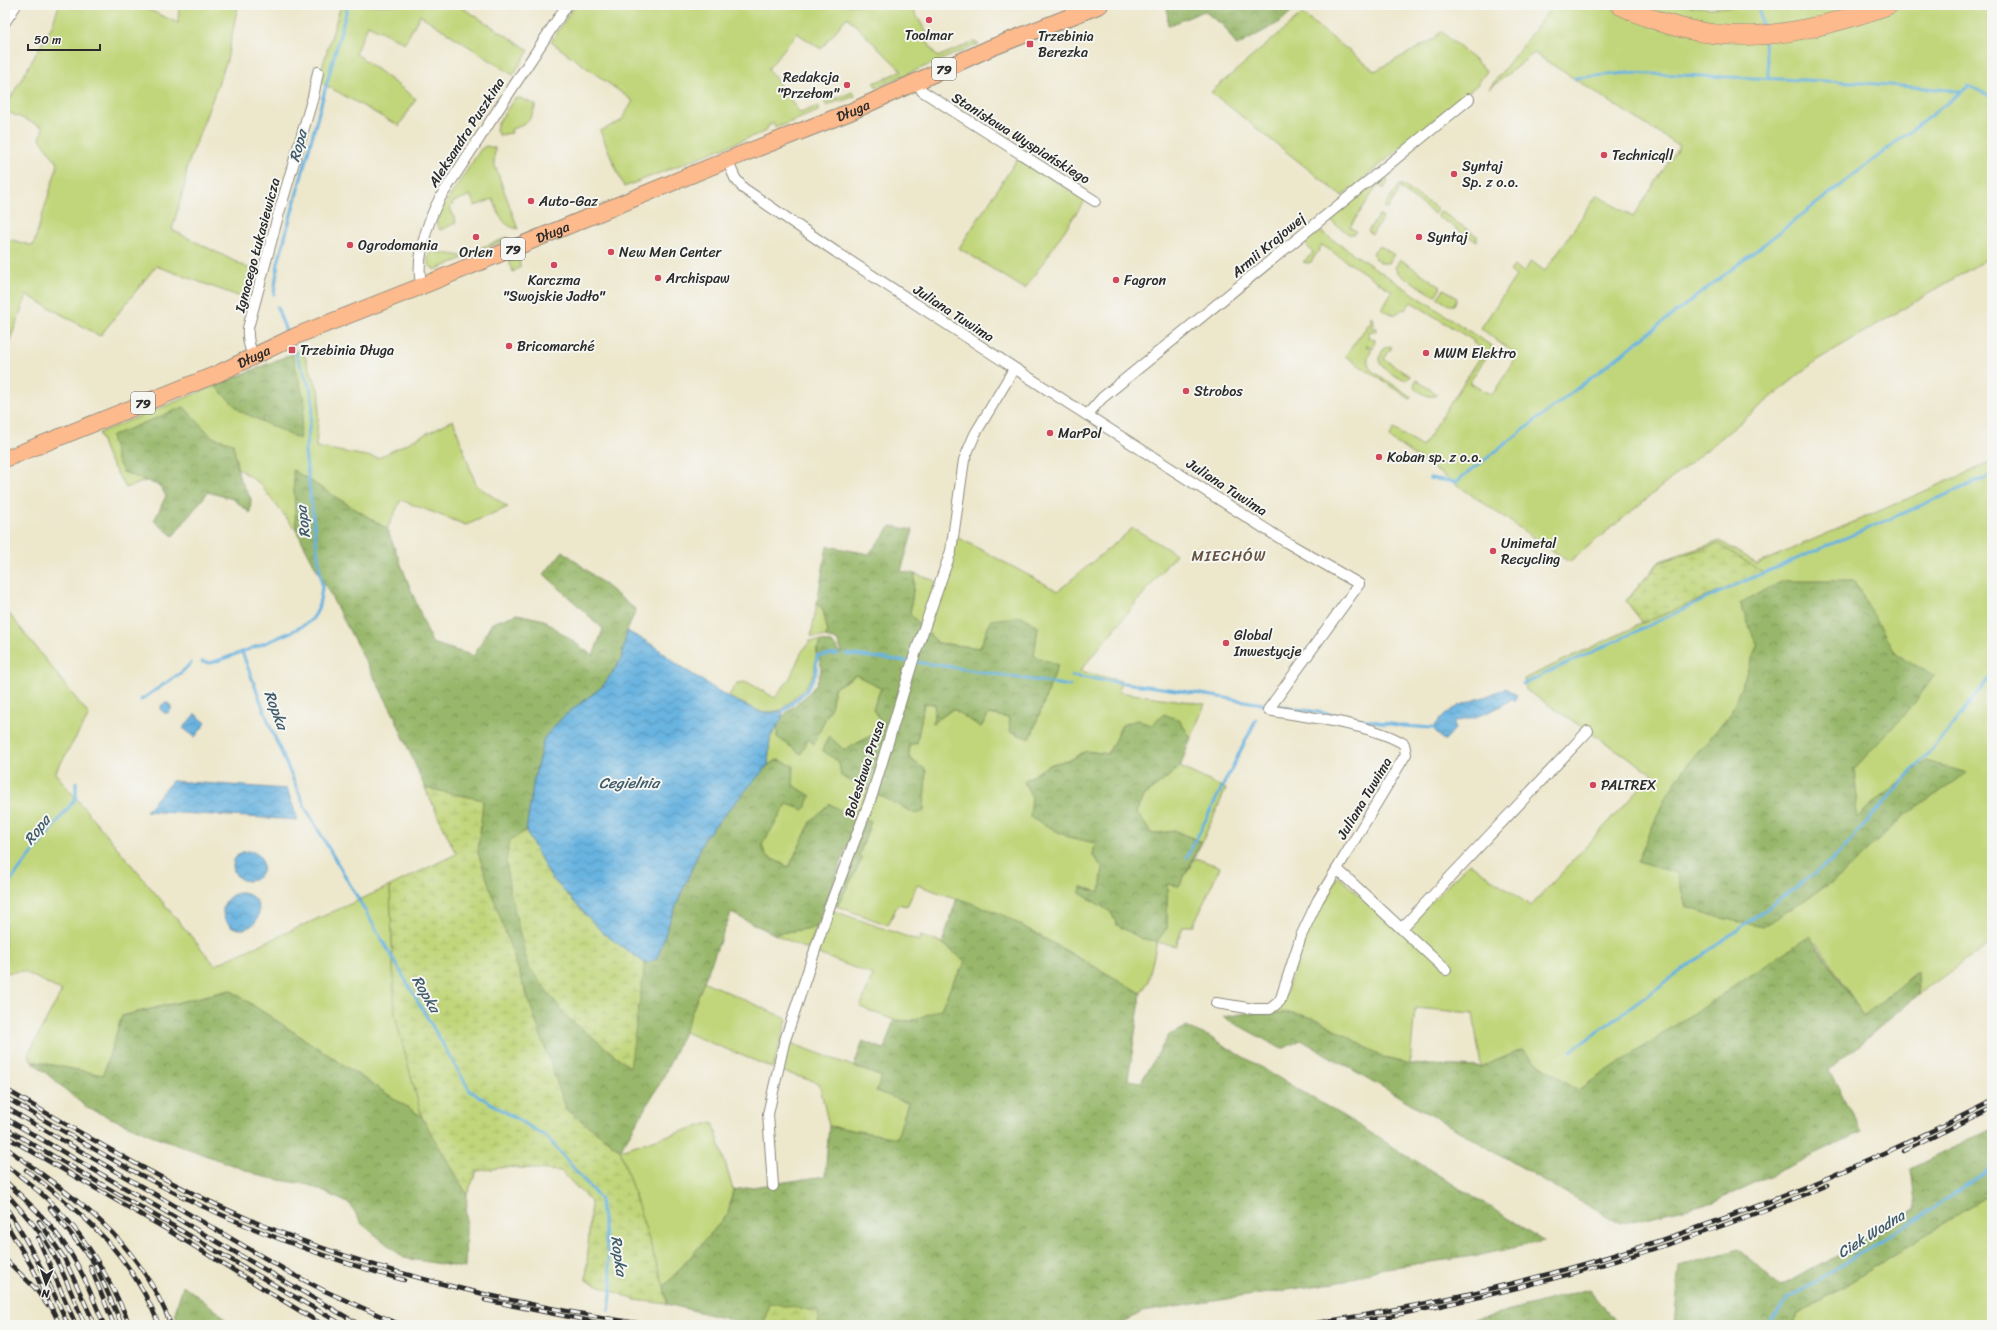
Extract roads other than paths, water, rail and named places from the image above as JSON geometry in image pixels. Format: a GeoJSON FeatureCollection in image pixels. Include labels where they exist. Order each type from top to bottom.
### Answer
{"type":"FeatureCollection","features":[{"type":"Feature","properties":{"kind":"highway"},"geometry":{"type":"LineString","coordinates":[[1620,5],[1640,14],[1690,29],[1725,35],[1755,36],[1782,34],[1815,28],[1836,23],[1888,5]]}},
{"type":"Feature","properties":{"kind":"main road","name":"Długa"},"geometry":{"type":"LineString","coordinates":[[5,459],[211,376],[298,335],[422,286],[727,160],[838,117],[988,49],[1100,5]]}},
{"type":"Feature","properties":{"kind":"street"},"geometry":{"type":"LineString","coordinates":[[5,22],[16,5]]}},
{"type":"Feature","properties":{"kind":"street","name":"Aleksandra Puszkina"},"geometry":{"type":"LineString","coordinates":[[422,286],[419,272],[425,236],[430,220],[440,198],[567,5]]}},
{"type":"Feature","properties":{"kind":"street","name":"Ignacego Łukasiewicza"},"geometry":{"type":"LineString","coordinates":[[253,356],[249,348],[248,328],[278,216],[313,97],[318,72]]}},
{"type":"Feature","properties":{"kind":"street","name":"Stanisława Wyspiańskiego"},"geometry":{"type":"LineString","coordinates":[[917,81],[922,91],[1095,201]]}},
{"type":"Feature","properties":{"kind":"street","name":"Armii Krajowej"},"geometry":{"type":"LineString","coordinates":[[1087,415],[1096,404],[1119,384],[1469,99]]}},
{"type":"Feature","properties":{"kind":"street","name":"Juliana Tuwima"},"geometry":{"type":"LineString","coordinates":[[727,160],[738,183],[753,196],[1014,369],[1286,542],[1359,584],[1268,710],[1344,724],[1394,737],[1404,744],[1406,754],[1318,900],[1301,936],[1280,1001],[1270,1009],[1254,1009],[1216,1003]]}},
{"type":"Feature","properties":{"kind":"street","name":"Bolesława Prusa"},"geometry":{"type":"LineString","coordinates":[[773,1186],[768,1114],[784,1043],[829,908],[872,795],[908,675],[951,551],[964,460],[975,434],[1014,369]]}},
{"type":"Feature","properties":{"kind":"street"},"geometry":{"type":"LineString","coordinates":[[1403,927],[1588,730]]}},
{"type":"Feature","properties":{"kind":"street"},"geometry":{"type":"LineString","coordinates":[[1337,869],[1403,927],[1446,970]]}},
{"type":"Feature","properties":{"kind":"water","name":"Cegielnia"},"geometry":{"type":"Polygon","coordinates":[[[627,631],[655,646],[678,665],[728,697],[764,713],[783,711],[782,718],[770,738],[768,765],[705,837],[669,923],[657,959],[645,963],[603,933],[550,876],[526,831],[534,779],[544,738],[564,716],[603,686],[621,660],[627,631]]]}},
{"type":"Feature","properties":{"kind":"water"},"geometry":{"type":"Polygon","coordinates":[[[1505,688],[1517,695],[1514,701],[1511,699],[1507,703],[1485,713],[1469,719],[1456,721],[1454,724],[1455,729],[1444,741],[1433,728],[1441,719],[1458,707],[1505,688]]]}},
{"type":"Feature","properties":{"kind":"water"},"geometry":{"type":"Polygon","coordinates":[[[164,703],[168,703],[170,704],[170,712],[164,713],[161,710],[161,706],[164,703]]]}},
{"type":"Feature","properties":{"kind":"water"},"geometry":{"type":"Polygon","coordinates":[[[195,714],[206,723],[195,737],[183,728],[195,714]]]}},
{"type":"Feature","properties":{"kind":"water"},"geometry":{"type":"Polygon","coordinates":[[[172,781],[287,789],[298,820],[146,811],[172,781]]]}},
{"type":"Feature","properties":{"kind":"water"},"geometry":{"type":"Polygon","coordinates":[[[248,851],[259,855],[263,866],[259,877],[248,881],[237,877],[233,866],[237,855],[248,851]]]}},
{"type":"Feature","properties":{"kind":"water"},"geometry":{"type":"Polygon","coordinates":[[[245,893],[254,898],[258,904],[258,918],[254,924],[245,929],[237,929],[228,924],[224,918],[223,907],[228,898],[234,894],[245,893]]]}},
{"type":"Feature","properties":{"kind":"waterway","name":"Ropa"},"geometry":{"type":"LineString","coordinates":[[274,294],[278,263],[348,5]]}},
{"type":"Feature","properties":{"kind":"waterway"},"geometry":{"type":"LineString","coordinates":[[1759,5],[1762,29]]}},
{"type":"Feature","properties":{"kind":"waterway"},"geometry":{"type":"LineString","coordinates":[[1764,42],[1768,66],[1768,79]]}},
{"type":"Feature","properties":{"kind":"waterway"},"geometry":{"type":"LineString","coordinates":[[1575,78],[1627,73],[1852,82],[1961,91]]}},
{"type":"Feature","properties":{"kind":"waterway"},"geometry":{"type":"LineString","coordinates":[[1430,478],[1456,482],[1969,86],[1992,97]]}},
{"type":"Feature","properties":{"kind":"waterway","name":"Ropa"},"geometry":{"type":"LineString","coordinates":[[277,307],[287,334]]}},
{"type":"Feature","properties":{"kind":"waterway","name":"Ropa"},"geometry":{"type":"LineString","coordinates":[[202,662],[210,663],[220,660],[297,629],[313,618],[318,607],[322,588],[305,452],[313,405],[311,390],[291,343]]}},
{"type":"Feature","properties":{"kind":"waterway"},"geometry":{"type":"LineString","coordinates":[[1523,684],[1738,584],[1992,475]]}},
{"type":"Feature","properties":{"kind":"waterway","name":"Ropka"},"geometry":{"type":"LineString","coordinates":[[242,652],[272,731],[306,809],[470,1091],[547,1137],[600,1199],[612,1285],[609,1311]]}},
{"type":"Feature","properties":{"kind":"waterway"},"geometry":{"type":"LineString","coordinates":[[783,711],[806,691],[816,674],[817,656],[838,654]]}},
{"type":"Feature","properties":{"kind":"waterway"},"geometry":{"type":"LineString","coordinates":[[845,654],[939,665],[1070,686]]}},
{"type":"Feature","properties":{"kind":"waterway","name":"Ropa"},"geometry":{"type":"LineString","coordinates":[[141,700],[182,672],[191,663]]}},
{"type":"Feature","properties":{"kind":"waterway"},"geometry":{"type":"LineString","coordinates":[[1571,1051],[1833,860],[1946,733],[1992,675]]}},
{"type":"Feature","properties":{"kind":"waterway"},"geometry":{"type":"LineString","coordinates":[[1072,676],[1169,689],[1263,704]]}},
{"type":"Feature","properties":{"kind":"waterway"},"geometry":{"type":"LineString","coordinates":[[1280,706],[1403,726],[1433,728]]}},
{"type":"Feature","properties":{"kind":"waterway"},"geometry":{"type":"LineString","coordinates":[[1187,857],[1256,720]]}},
{"type":"Feature","properties":{"kind":"waterway","name":"Ropa"},"geometry":{"type":"LineString","coordinates":[[5,888],[76,798],[76,782]]}},
{"type":"Feature","properties":{"kind":"waterway","name":"Ciek Wodna"},"geometry":{"type":"LineString","coordinates":[[1768,1325],[1788,1299],[1932,1209],[1992,1167]]}},
{"type":"Feature","properties":{"kind":"railway"},"geometry":{"type":"LineString","coordinates":[[5,1089],[162,1178],[227,1210],[307,1242],[404,1274],[452,1286],[551,1308],[650,1325]]}},
{"type":"Feature","properties":{"kind":"railway"},"geometry":{"type":"LineString","coordinates":[[5,1097],[78,1140],[202,1206],[251,1228],[301,1247],[352,1265],[404,1280]]}},
{"type":"Feature","properties":{"kind":"railway"},"geometry":{"type":"LineString","coordinates":[[1303,1325],[1393,1310],[1482,1291],[1570,1268],[1657,1242],[1743,1211],[1827,1178],[1911,1141],[1992,1101]]}},
{"type":"Feature","properties":{"kind":"railway"},"geometry":{"type":"LineString","coordinates":[[5,1107],[294,1275],[325,1291],[401,1325]]}},
{"type":"Feature","properties":{"kind":"railway"},"geometry":{"type":"LineString","coordinates":[[1904,1151],[1992,1108]]}},
{"type":"Feature","properties":{"kind":"railway"},"geometry":{"type":"LineString","coordinates":[[5,1118],[360,1325]]}},
{"type":"Feature","properties":{"kind":"railway"},"geometry":{"type":"LineString","coordinates":[[5,1128],[343,1325]]}},
{"type":"Feature","properties":{"kind":"railway"},"geometry":{"type":"LineString","coordinates":[[5,1136],[166,1229],[323,1325]]}},
{"type":"Feature","properties":{"kind":"railway"},"geometry":{"type":"LineString","coordinates":[[5,1147],[81,1204],[103,1223],[123,1244],[141,1267],[157,1294],[171,1325]]}},
{"type":"Feature","properties":{"kind":"railway"},"geometry":{"type":"LineString","coordinates":[[5,1165],[47,1199],[80,1235],[106,1276],[130,1325]]}},
{"type":"Feature","properties":{"kind":"railway"},"geometry":{"type":"LineString","coordinates":[[26,1170],[67,1203],[104,1238],[135,1277],[148,1300],[159,1325]]}},
{"type":"Feature","properties":{"kind":"railway"},"geometry":{"type":"LineString","coordinates":[[5,1181],[46,1221],[67,1248],[83,1276],[104,1325]]}},
{"type":"Feature","properties":{"kind":"railway"},"geometry":{"type":"LineString","coordinates":[[1342,1325],[1466,1300],[1588,1269],[1709,1231],[1827,1185]]}},
{"type":"Feature","properties":{"kind":"railway"},"geometry":{"type":"LineString","coordinates":[[5,1192],[39,1232],[53,1254],[65,1277],[85,1325]]}},
{"type":"Feature","properties":{"kind":"railway"},"geometry":{"type":"LineString","coordinates":[[5,1206],[39,1264],[68,1325]]}},
{"type":"Feature","properties":{"kind":"railway"},"geometry":{"type":"LineString","coordinates":[[50,1208],[95,1264],[122,1325]]}},
{"type":"Feature","properties":{"kind":"railway"},"geometry":{"type":"LineString","coordinates":[[39,1221],[64,1258],[95,1325]]}},
{"type":"Feature","properties":{"kind":"railway"},"geometry":{"type":"LineString","coordinates":[[5,1222],[32,1267],[60,1325]]}},
{"type":"Feature","properties":{"kind":"railway"},"geometry":{"type":"LineString","coordinates":[[38,1238],[76,1325]]}},
{"type":"Feature","properties":{"kind":"railway"},"geometry":{"type":"LineString","coordinates":[[5,1259],[35,1288],[47,1305]]}},
{"type":"Feature","properties":{"kind":"railway"},"geometry":{"type":"LineString","coordinates":[[90,1266],[114,1325]]}},
{"type":"Feature","properties":{"kind":"railway"},"geometry":{"type":"LineString","coordinates":[[485,1300],[610,1325]]}},
{"type":"Feature","properties":{"kind":"place","name":"Toolmar"},"geometry":{"type":"Point","coordinates":[929,20]}},
{"type":"Feature","properties":{"kind":"place","name":"Trzebinia Berezka"},"geometry":{"type":"Point","coordinates":[1030,44]}},
{"type":"Feature","properties":{"kind":"place","name":"Redakcja \"Przełom\""},"geometry":{"type":"Point","coordinates":[847,85]}},
{"type":"Feature","properties":{"kind":"place","name":"Technicqll"},"geometry":{"type":"Point","coordinates":[1604,155]}},
{"type":"Feature","properties":{"kind":"place","name":"Syntaj Sp. z o.o."},"geometry":{"type":"Point","coordinates":[1454,174]}},
{"type":"Feature","properties":{"kind":"place","name":"Auto-Gaz"},"geometry":{"type":"Point","coordinates":[531,201]}},
{"type":"Feature","properties":{"kind":"place","name":"Orlen"},"geometry":{"type":"Point","coordinates":[476,237]}},
{"type":"Feature","properties":{"kind":"place","name":"Syntaj"},"geometry":{"type":"Point","coordinates":[1419,237]}},
{"type":"Feature","properties":{"kind":"place","name":"Ogrodomania"},"geometry":{"type":"Point","coordinates":[350,245]}},
{"type":"Feature","properties":{"kind":"place","name":"New Men Center"},"geometry":{"type":"Point","coordinates":[611,252]}},
{"type":"Feature","properties":{"kind":"place","name":"Karczma \"Swojskie Jadło\""},"geometry":{"type":"Point","coordinates":[554,265]}},
{"type":"Feature","properties":{"kind":"place","name":"Archispaw"},"geometry":{"type":"Point","coordinates":[658,278]}},
{"type":"Feature","properties":{"kind":"place","name":"Fagron"},"geometry":{"type":"Point","coordinates":[1116,280]}},
{"type":"Feature","properties":{"kind":"place","name":"Bricomarché"},"geometry":{"type":"Point","coordinates":[509,346]}},
{"type":"Feature","properties":{"kind":"place","name":"Trzebinia Długa"},"geometry":{"type":"Point","coordinates":[292,350]}},
{"type":"Feature","properties":{"kind":"place","name":"MWM Elektro"},"geometry":{"type":"Point","coordinates":[1426,353]}},
{"type":"Feature","properties":{"kind":"place","name":"Strobos"},"geometry":{"type":"Point","coordinates":[1186,391]}},
{"type":"Feature","properties":{"kind":"place","name":"MarPol"},"geometry":{"type":"Point","coordinates":[1050,433]}},
{"type":"Feature","properties":{"kind":"place","name":"Koban sp. z o.o."},"geometry":{"type":"Point","coordinates":[1379,457]}},
{"type":"Feature","properties":{"kind":"place","name":"Unimetal Recycling"},"geometry":{"type":"Point","coordinates":[1493,551]}},
{"type":"Feature","properties":{"kind":"place","name":"Global Inwestycje"},"geometry":{"type":"Point","coordinates":[1226,643]}},
{"type":"Feature","properties":{"kind":"place","name":"PALTREX"},"geometry":{"type":"Point","coordinates":[1593,785]}},
{"type":"Feature","properties":{"kind":"district","name":"MIECHÓW"},"geometry":{"type":"Point","coordinates":[1229,556]}}]}
